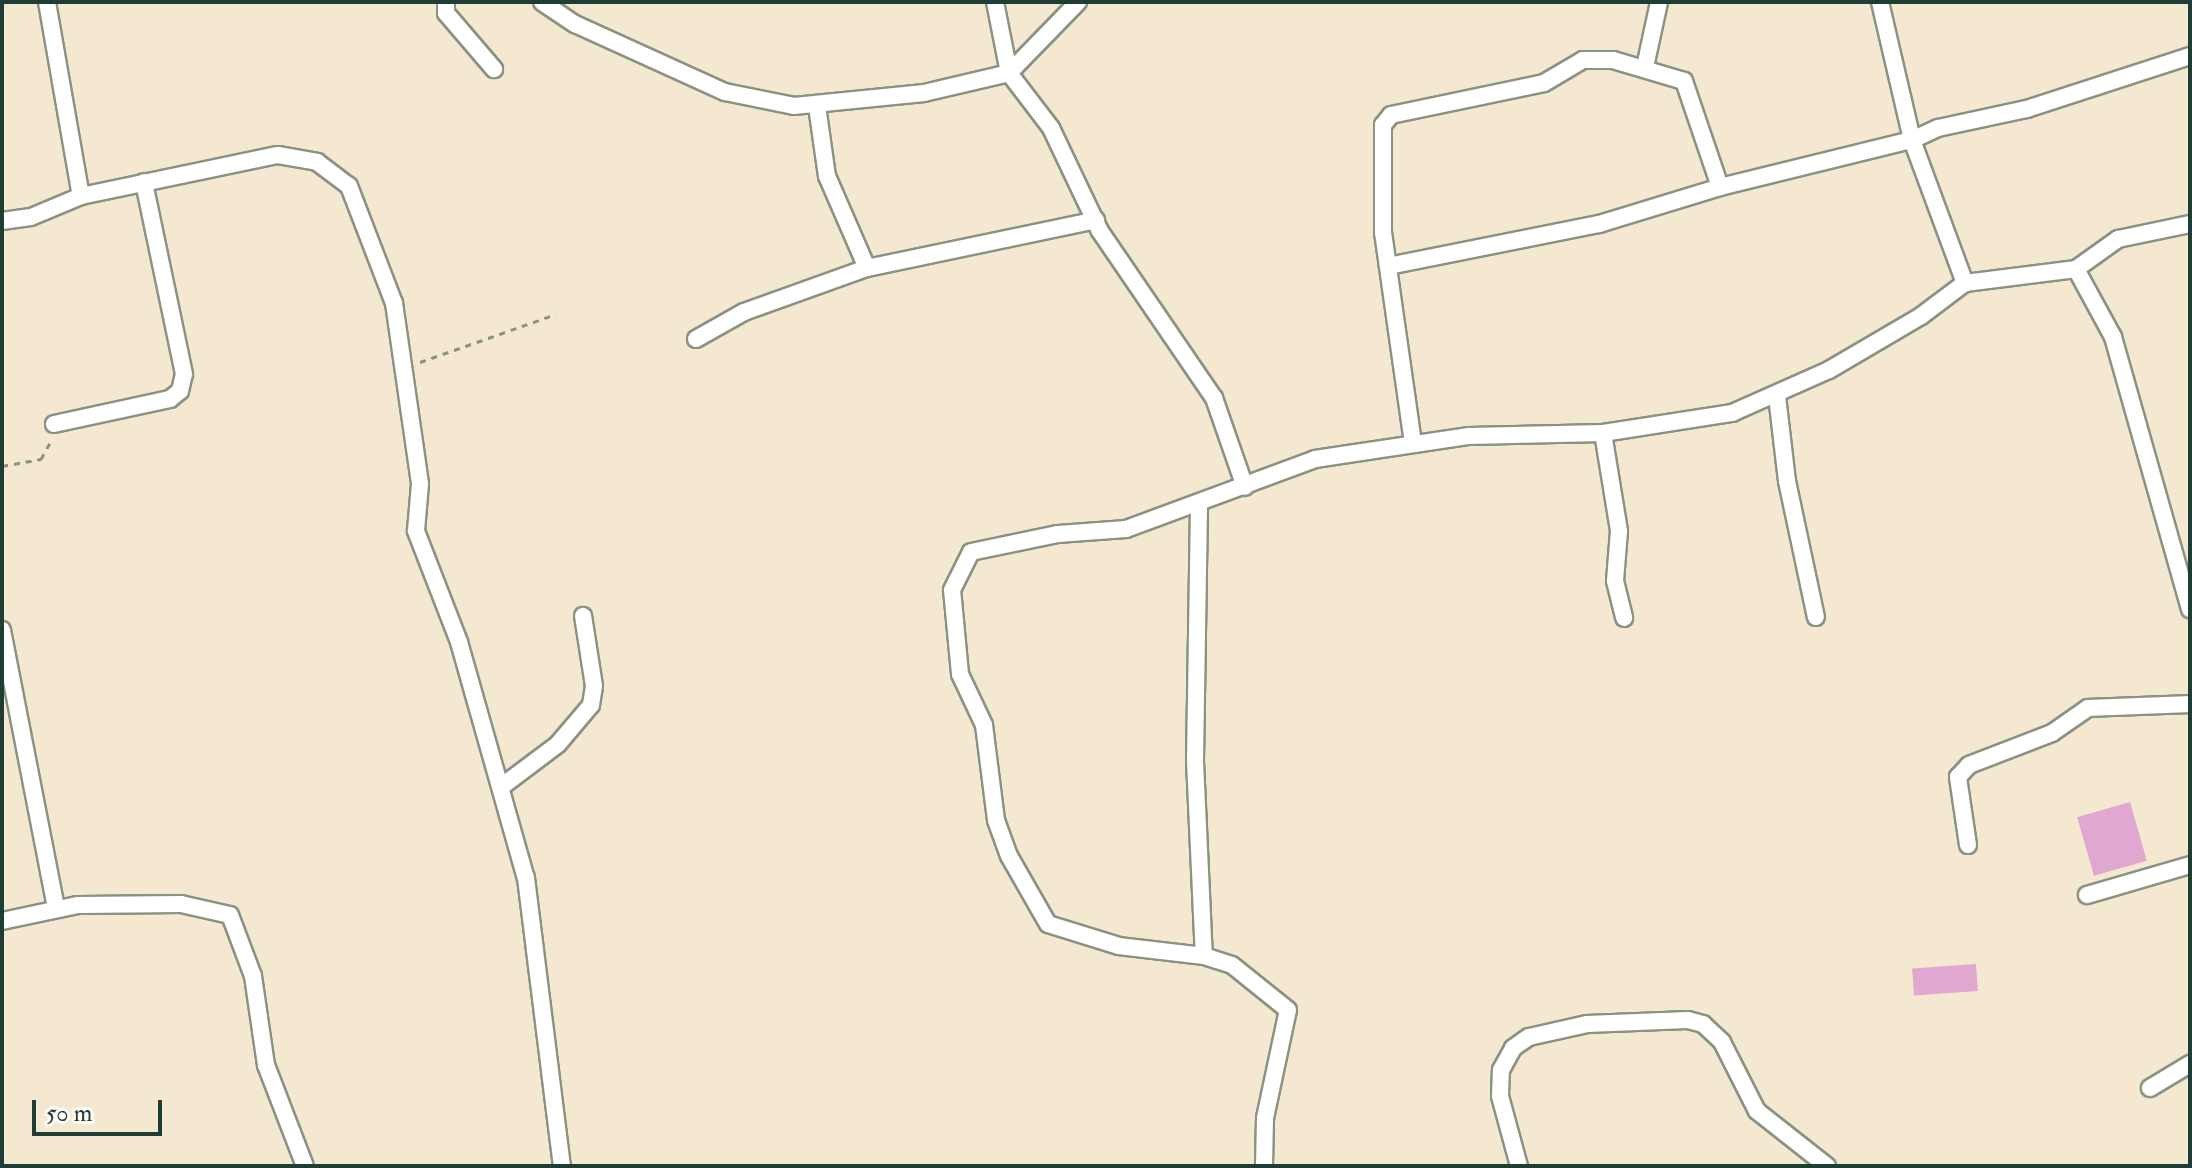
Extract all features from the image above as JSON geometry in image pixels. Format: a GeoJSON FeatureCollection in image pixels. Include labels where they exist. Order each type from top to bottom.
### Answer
{"type":"FeatureCollection","features":[{"type":"Feature","properties":{"kind":"street"},"geometry":{"type":"LineString","coordinates":[[47,2],[81,196]]}},
{"type":"Feature","properties":{"kind":"street"},"geometry":{"type":"LineString","coordinates":[[446,2],[446,13],[494,69]]}},
{"type":"Feature","properties":{"kind":"street"},"geometry":{"type":"LineString","coordinates":[[542,2],[575,24],[725,92],[817,106],[924,93],[1009,73],[1078,2]]}},
{"type":"Feature","properties":{"kind":"street"},"geometry":{"type":"LineString","coordinates":[[995,2],[1009,73],[1051,128],[1096,220],[1214,398],[1245,487]]}},
{"type":"Feature","properties":{"kind":"street"},"geometry":{"type":"LineString","coordinates":[[1645,67],[1659,2]]}},
{"type":"Feature","properties":{"kind":"street"},"geometry":{"type":"LineString","coordinates":[[1880,2],[1912,140],[1965,283]]}},
{"type":"Feature","properties":{"kind":"street"},"geometry":{"type":"LineString","coordinates":[[1388,266],[1599,224],[1720,187],[1912,140],[1938,128],[2065,99],[2190,56]]}},
{"type":"Feature","properties":{"kind":"street"},"geometry":{"type":"LineString","coordinates":[[1413,443],[1388,266],[1383,125],[1391,115],[1544,83],[1583,60],[1645,67],[1675,76],[1691,93],[1720,187]]}},
{"type":"Feature","properties":{"kind":"street"},"geometry":{"type":"LineString","coordinates":[[817,106],[827,176],[867,268]]}},
{"type":"Feature","properties":{"kind":"street"},"geometry":{"type":"LineString","coordinates":[[2,221],[31,217],[81,196],[278,155],[317,162],[349,186],[366,222],[394,303],[406,367],[420,484],[416,531],[459,642],[526,878],[562,1166]]}},
{"type":"Feature","properties":{"kind":"street"},"geometry":{"type":"LineString","coordinates":[[54,424],[170,399],[180,391],[184,374],[144,182]]}},
{"type":"Feature","properties":{"kind":"street"},"geometry":{"type":"LineString","coordinates":[[696,339],[744,312],[867,268],[1096,220]]}},
{"type":"Feature","properties":{"kind":"street"},"geometry":{"type":"LineString","coordinates":[[1264,1166],[1265,1118],[1288,1010],[1232,965],[1204,956],[1119,946],[1048,924],[996,820],[984,725],[960,674],[952,590],[959,570],[981,547],[1126,529],[1199,506],[1315,459],[1413,443],[1603,433],[1732,413],[1777,396],[1921,316],[1965,283],[2076,269],[2118,239],[2190,224]]}},
{"type":"Feature","properties":{"kind":"street"},"geometry":{"type":"LineString","coordinates":[[2076,269],[2113,337],[2190,609]]}},
{"type":"Feature","properties":{"kind":"street"},"geometry":{"type":"LineString","coordinates":[[1777,396],[1787,481],[1816,617]]}},
{"type":"Feature","properties":{"kind":"street"},"geometry":{"type":"LineString","coordinates":[[1603,433],[1619,531],[1615,581],[1624,618]]}},
{"type":"Feature","properties":{"kind":"street"},"geometry":{"type":"LineString","coordinates":[[1199,506],[1195,761],[1204,956]]}},
{"type":"Feature","properties":{"kind":"street"},"geometry":{"type":"LineString","coordinates":[[501,787],[558,744],[591,705],[594,686],[583,616]]}},
{"type":"Feature","properties":{"kind":"street"},"geometry":{"type":"LineString","coordinates":[[2,630],[56,909]]}},
{"type":"Feature","properties":{"kind":"street"},"geometry":{"type":"LineString","coordinates":[[1968,845],[1958,777],[1969,765],[2052,733],[2088,708],[2190,704]]}},
{"type":"Feature","properties":{"kind":"street"},"geometry":{"type":"LineString","coordinates":[[2087,895],[2190,865]]}},
{"type":"Feature","properties":{"kind":"street"},"geometry":{"type":"LineString","coordinates":[[2,921],[56,909],[181,904],[230,915],[253,976],[266,1065],[305,1166]]}},
{"type":"Feature","properties":{"kind":"street"},"geometry":{"type":"LineString","coordinates":[[1519,1166],[1500,1096],[1501,1070],[1513,1048],[1529,1037],[1587,1024],[1688,1020],[1703,1024],[1722,1042],[1757,1111],[1827,1166]]}},
{"type":"Feature","properties":{"kind":"street"},"geometry":{"type":"LineString","coordinates":[[2150,1088],[2190,1064]]}},
{"type":"Feature","properties":{"kind":"path"},"geometry":{"type":"LineString","coordinates":[[406,367],[556,314]]}},
{"type":"Feature","properties":{"kind":"path"},"geometry":{"type":"LineString","coordinates":[[2,466],[41,459],[54,424]]}},
{"type":"Feature","properties":{"kind":"building"},"geometry":{"type":"Polygon","coordinates":[[[2130,802],[2147,861],[2094,876],[2077,817],[2130,802]]]}},
{"type":"Feature","properties":{"kind":"building"},"geometry":{"type":"Polygon","coordinates":[[[1976,964],[1978,991],[1914,995],[1912,968],[1976,964]]]}}]}
